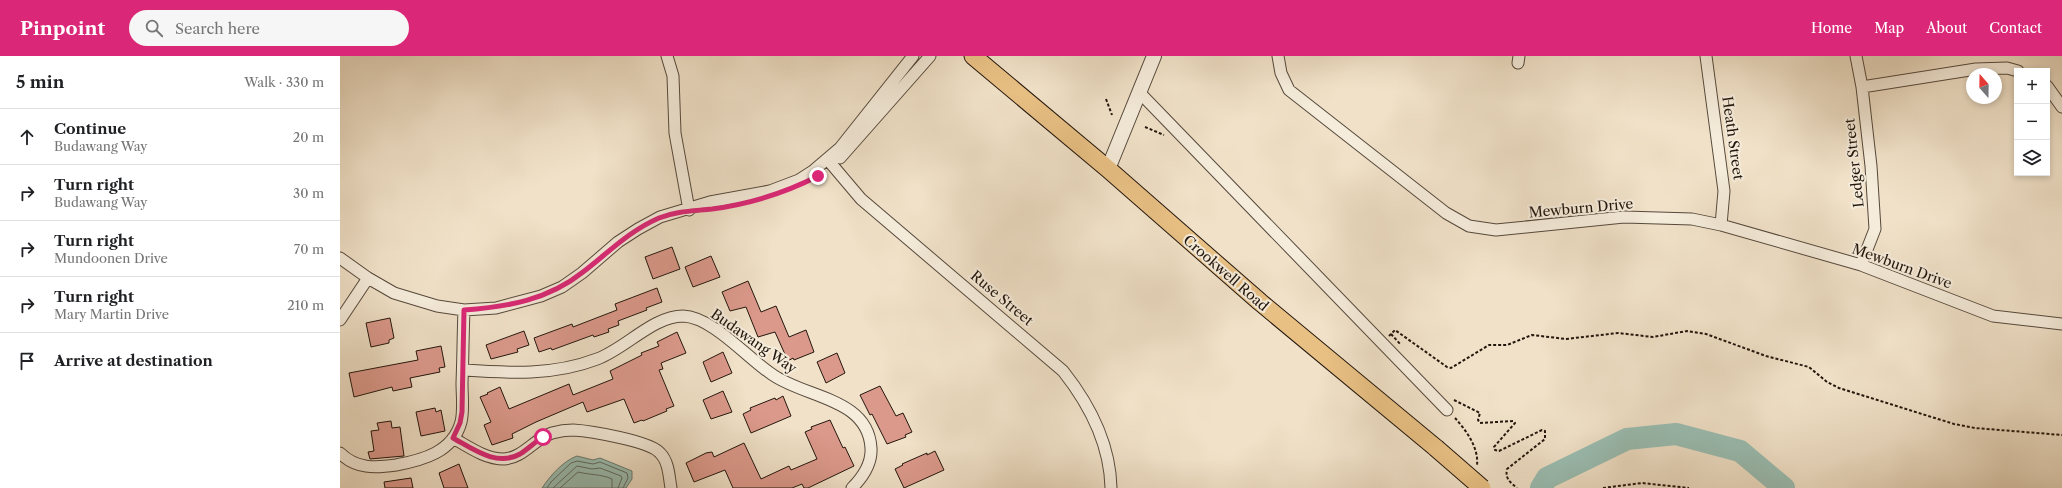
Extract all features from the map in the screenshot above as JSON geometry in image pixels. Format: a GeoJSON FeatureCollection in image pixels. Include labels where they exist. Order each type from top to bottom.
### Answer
{"type":"FeatureCollection","features":[{"type":"Feature","properties":{"kind":"main road","name":"Crookwell Road"},"geometry":{"type":"LineString","coordinates":[[972,56],[1108,169],[1260,302],[1482,488]]}},
{"type":"Feature","properties":{"kind":"street"},"geometry":{"type":"LineString","coordinates":[[668,56],[674,76],[673,106],[677,146],[689,210]]}},
{"type":"Feature","properties":{"kind":"street"},"geometry":{"type":"LineString","coordinates":[[830,163],[840,148],[913,56]]}},
{"type":"Feature","properties":{"kind":"street"},"geometry":{"type":"LineString","coordinates":[[340,258],[368,278],[394,293],[416,301],[437,306],[464,310],[496,308],[542,296],[562,287],[582,273],[618,242],[660,217],[689,210],[710,202],[770,191],[799,180],[830,163],[930,56]]}},
{"type":"Feature","properties":{"kind":"street"},"geometry":{"type":"LineString","coordinates":[[1108,169],[1154,56]]}},
{"type":"Feature","properties":{"kind":"street","name":"Mewburn Drive"},"geometry":{"type":"LineString","coordinates":[[1278,56],[1281,73],[1289,90],[1446,213],[1469,226],[1496,230],[1624,217],[1692,219],[1721,225],[1861,265],[1993,316],[2062,324]]}},
{"type":"Feature","properties":{"kind":"street","name":"Heath Street"},"geometry":{"type":"LineString","coordinates":[[1706,56],[1724,191],[1721,225]]}},
{"type":"Feature","properties":{"kind":"street","name":"Ledger Street"},"geometry":{"type":"LineString","coordinates":[[1856,56],[1862,87],[1871,166],[1875,229],[1861,265]]}},
{"type":"Feature","properties":{"kind":"street"},"geometry":{"type":"LineString","coordinates":[[1862,87],[1976,69],[2007,68],[2014,70]]}},
{"type":"Feature","properties":{"kind":"street"},"geometry":{"type":"LineString","coordinates":[[2050,90],[2062,107]]}},
{"type":"Feature","properties":{"kind":"street"},"geometry":{"type":"LineString","coordinates":[[1140,93],[1447,410]]}},
{"type":"Feature","properties":{"kind":"street","name":"Ruse Street"},"geometry":{"type":"LineString","coordinates":[[830,163],[861,199],[1062,371],[1079,391],[1094,416],[1105,444],[1111,476],[1111,488]]}},
{"type":"Feature","properties":{"kind":"street"},"geometry":{"type":"LineString","coordinates":[[340,320],[368,278]]}},
{"type":"Feature","properties":{"kind":"street"},"geometry":{"type":"LineString","coordinates":[[342,459],[359,466],[374,468],[402,464],[435,454],[453,438],[460,423],[462,412],[464,310]]}},
{"type":"Feature","properties":{"kind":"street","name":"Budawang Way"},"geometry":{"type":"LineString","coordinates":[[463,370],[520,373],[560,370],[578,366],[614,352],[660,322],[672,317],[684,316],[708,325],[756,363],[786,383],[837,403],[856,414],[868,432],[871,452],[865,473],[852,488]]}},
{"type":"Feature","properties":{"kind":"street"},"geometry":{"type":"LineString","coordinates":[[453,438],[485,455],[505,459],[520,454],[543,437],[561,430],[587,432],[647,444],[660,453],[667,466],[671,488]]}},
{"type":"Feature","properties":{"kind":"path"},"geometry":{"type":"LineString","coordinates":[[1106,99],[1112,115]]}},
{"type":"Feature","properties":{"kind":"path"},"geometry":{"type":"LineString","coordinates":[[1146,127],[1165,136]]}},
{"type":"Feature","properties":{"kind":"path"},"geometry":{"type":"LineString","coordinates":[[1382,342],[1395,330],[1447,368],[1451,368],[1489,346],[1507,345],[1532,335],[1566,338],[1604,333],[1618,333],[1653,337],[1687,331],[1706,334],[1766,356],[1809,367],[1827,382],[1839,388],[1954,424],[1975,428],[2062,435]]}},
{"type":"Feature","properties":{"kind":"path"},"geometry":{"type":"LineString","coordinates":[[1391,334],[1406,350]]}},
{"type":"Feature","properties":{"kind":"path"},"geometry":{"type":"LineString","coordinates":[[1450,396],[1480,413],[1478,420],[1480,423],[1513,421],[1515,423],[1494,447],[1495,450],[1499,451],[1542,430],[1545,432],[1546,439],[1507,469],[1506,475],[1508,479],[1517,488]]}},
{"type":"Feature","properties":{"kind":"path"},"geometry":{"type":"LineString","coordinates":[[1447,410],[1459,423],[1474,445],[1477,452],[1476,470]]}},
{"type":"Feature","properties":{"kind":"path"},"geometry":{"type":"LineString","coordinates":[[1603,488],[1642,483],[1689,488]]}},
{"type":"Feature","properties":{"kind":"water"},"geometry":{"type":"Polygon","coordinates":[[[577,456],[593,460],[600,458],[632,471],[632,479],[626,488],[542,488],[557,469],[567,461],[577,456]]]}},
{"type":"Feature","properties":{"kind":"building"},"geometry":{"type":"Polygon","coordinates":[[[672,247],[680,269],[653,279],[645,257],[672,247]]]}},
{"type":"Feature","properties":{"kind":"building"},"geometry":{"type":"Polygon","coordinates":[[[711,256],[720,277],[693,287],[685,267],[711,256]]]}},
{"type":"Feature","properties":{"kind":"building"},"geometry":{"type":"Polygon","coordinates":[[[748,281],[761,312],[776,306],[789,337],[806,330],[814,352],[788,361],[775,332],[758,337],[746,307],[730,311],[722,292],[748,281]]]}},
{"type":"Feature","properties":{"kind":"building"},"geometry":{"type":"Polygon","coordinates":[[[657,288],[662,302],[646,308],[647,310],[618,321],[619,325],[608,329],[609,332],[594,337],[593,335],[552,350],[551,348],[539,352],[534,338],[572,324],[573,327],[617,310],[615,304],[657,288]]]}},
{"type":"Feature","properties":{"kind":"building"},"geometry":{"type":"Polygon","coordinates":[[[390,318],[394,338],[389,340],[389,343],[371,347],[366,323],[390,318]]]}},
{"type":"Feature","properties":{"kind":"building"},"geometry":{"type":"Polygon","coordinates":[[[524,331],[529,345],[517,349],[518,352],[491,359],[486,345],[524,331]]]}},
{"type":"Feature","properties":{"kind":"building"},"geometry":{"type":"Polygon","coordinates":[[[677,332],[686,353],[661,363],[663,369],[659,370],[674,406],[666,409],[667,411],[634,423],[624,399],[587,412],[583,402],[512,434],[513,438],[492,445],[484,425],[491,422],[480,397],[500,387],[509,409],[569,384],[573,395],[613,379],[610,371],[642,355],[641,353],[659,346],[657,342],[677,332]]]}},
{"type":"Feature","properties":{"kind":"building"},"geometry":{"type":"Polygon","coordinates":[[[441,346],[445,367],[439,368],[440,372],[410,378],[412,387],[393,391],[392,387],[354,397],[349,373],[418,360],[416,351],[441,346]]]}},
{"type":"Feature","properties":{"kind":"building"},"geometry":{"type":"Polygon","coordinates":[[[723,352],[732,373],[711,382],[703,362],[723,352]]]}},
{"type":"Feature","properties":{"kind":"building"},"geometry":{"type":"Polygon","coordinates":[[[837,353],[845,373],[826,383],[817,362],[837,353]]]}},
{"type":"Feature","properties":{"kind":"building"},"geometry":{"type":"Polygon","coordinates":[[[880,386],[896,416],[903,413],[912,432],[905,435],[906,437],[887,444],[872,414],[870,415],[860,395],[880,386]]]}},
{"type":"Feature","properties":{"kind":"building"},"geometry":{"type":"Polygon","coordinates":[[[723,391],[732,412],[711,419],[703,400],[723,391]]]}},
{"type":"Feature","properties":{"kind":"building"},"geometry":{"type":"Polygon","coordinates":[[[783,396],[791,416],[751,433],[743,414],[751,410],[750,408],[775,398],[776,400],[783,396]]]}},
{"type":"Feature","properties":{"kind":"building"},"geometry":{"type":"Polygon","coordinates":[[[435,408],[436,412],[441,410],[445,431],[421,436],[416,412],[435,408]]]}},
{"type":"Feature","properties":{"kind":"building"},"geometry":{"type":"Polygon","coordinates":[[[830,420],[843,448],[845,447],[854,466],[808,488],[804,488],[802,484],[792,488],[733,488],[725,470],[694,482],[686,463],[706,453],[712,452],[714,457],[744,443],[761,479],[789,466],[791,470],[817,459],[805,432],[812,429],[811,427],[830,420]]]}},
{"type":"Feature","properties":{"kind":"building"},"geometry":{"type":"Polygon","coordinates":[[[391,421],[392,428],[400,427],[404,456],[370,459],[368,452],[374,451],[371,431],[379,430],[377,423],[391,421]]]}},
{"type":"Feature","properties":{"kind":"building"},"geometry":{"type":"Polygon","coordinates":[[[935,451],[944,470],[904,488],[895,469],[903,465],[902,464],[935,451]]]}},
{"type":"Feature","properties":{"kind":"building"},"geometry":{"type":"Polygon","coordinates":[[[459,464],[468,488],[444,488],[439,473],[459,464]]]}},
{"type":"Feature","properties":{"kind":"building"},"geometry":{"type":"Polygon","coordinates":[[[411,478],[413,488],[385,488],[384,482],[411,478]]]}},
{"type":"Feature","properties":{"kind":"waterway"},"geometry":{"type":"LineString","coordinates":[[1541,488],[1547,478],[1627,439],[1676,434],[1740,451],[1784,488]]}},
{"type":"Feature","properties":{"kind":"route"},"geometry":{"type":"LineString","coordinates":[[543,437],[520,454],[512,458],[505,459],[485,455],[453,438],[456,435],[462,412],[464,310],[496,308],[542,296],[562,287],[582,273],[618,242],[660,217],[689,210],[711,209],[742,204],[771,196],[818,176]]}}]}
